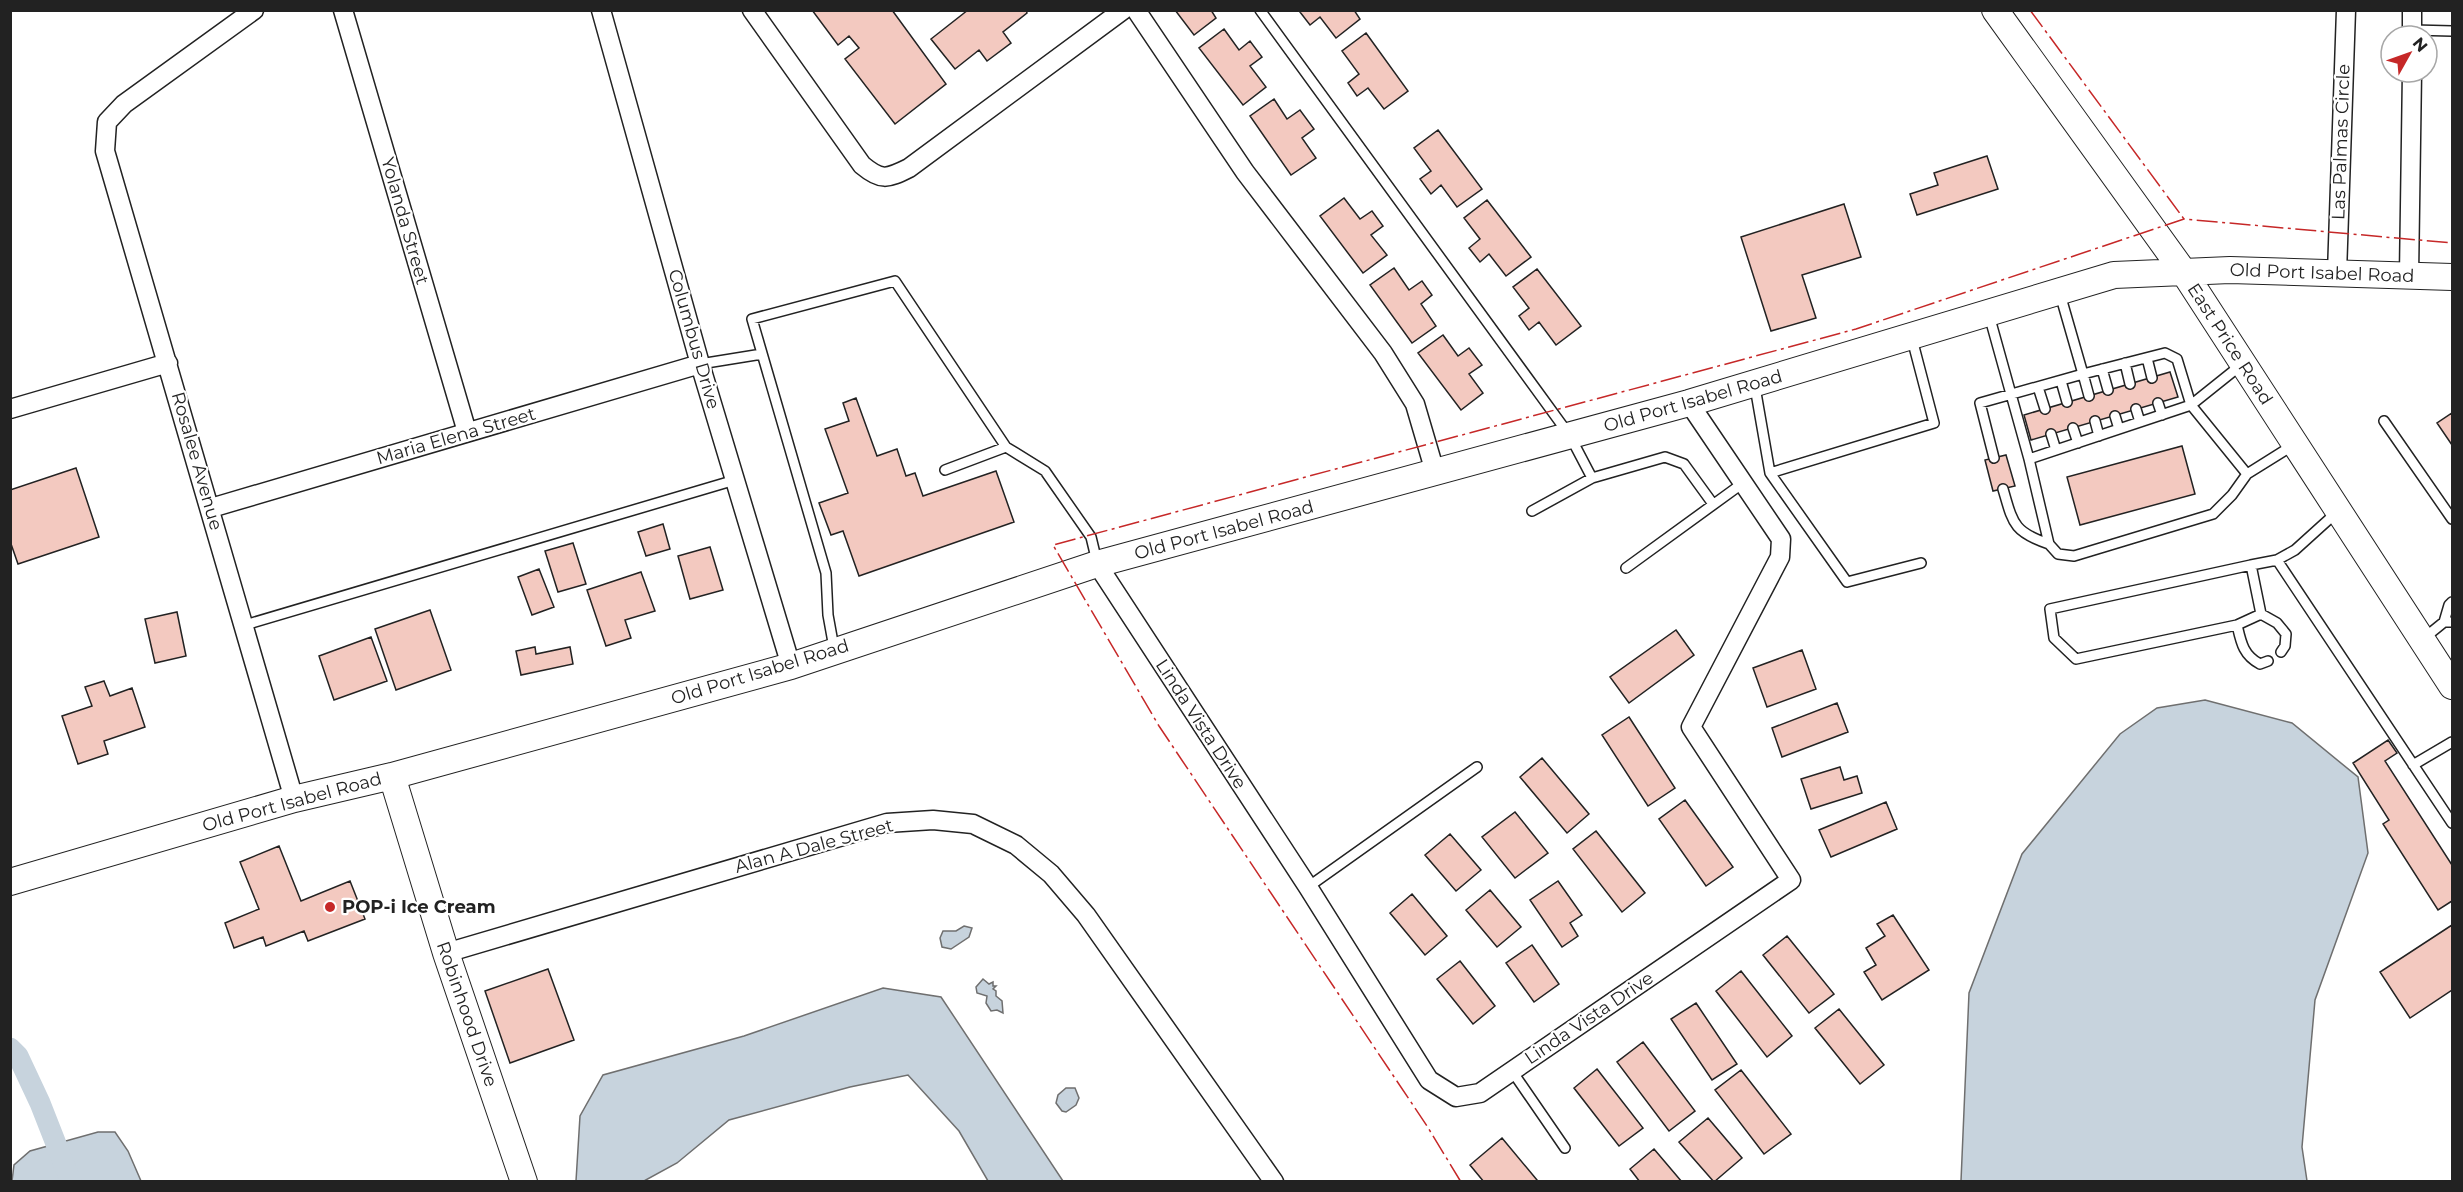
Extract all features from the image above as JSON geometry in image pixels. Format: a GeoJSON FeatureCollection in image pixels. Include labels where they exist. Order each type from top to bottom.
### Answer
{"type":"FeatureCollection","features":[{"type":"Feature","properties":{"kind":"street","name":"Rosalee Avenue"},"geometry":{"type":"LineString","coordinates":[[254,10],[124,104],[107,122],[105,151],[211,508],[294,799]]}},
{"type":"Feature","properties":{"kind":"street","name":"Yolanda Street"},"geometry":{"type":"LineString","coordinates":[[343,10],[468,432]]}},
{"type":"Feature","properties":{"kind":"street","name":"Columbus Drive"},"geometry":{"type":"LineString","coordinates":[[601,10],[700,364],[791,666]]}},
{"type":"Feature","properties":{"kind":"street"},"geometry":{"type":"LineString","coordinates":[[752,10],[862,165],[874,175],[882,177],[893,176],[909,168],[1124,10]]}},
{"type":"Feature","properties":{"kind":"street"},"geometry":{"type":"LineString","coordinates":[[1136,10],[1245,172],[1383,353],[1415,404],[1436,472]]}},
{"type":"Feature","properties":{"kind":"street","name":"East Price Road"},"geometry":{"type":"LineString","coordinates":[[1995,10],[2183,271],[2452,686]]}},
{"type":"Feature","properties":{"kind":"street","name":"Las Palmas Circle"},"geometry":{"type":"LineString","coordinates":[[2337,273],[2346,10]]}},
{"type":"Feature","properties":{"kind":"street"},"geometry":{"type":"LineString","coordinates":[[2409,275],[2412,84]]}},
{"type":"Feature","properties":{"kind":"street","name":"Old Port Isabel Road"},"geometry":{"type":"LineString","coordinates":[[10,882],[294,799],[392,776],[791,666],[1097,564],[1689,403],[2114,275],[2230,270],[2452,277]]}},
{"type":"Feature","properties":{"kind":"street"},"geometry":{"type":"LineString","coordinates":[[10,409],[168,363]]}},
{"type":"Feature","properties":{"kind":"street","name":"Maria Elena Street"},"geometry":{"type":"LineString","coordinates":[[211,508],[700,364]]}},
{"type":"Feature","properties":{"kind":"street","name":"Linda Vista Drive"},"geometry":{"type":"LineString","coordinates":[[1097,564],[1308,887],[1429,1080],[1456,1097],[1480,1093],[1791,880],[1691,727],[1780,556],[1781,538],[1689,403]]}},
{"type":"Feature","properties":{"kind":"street","name":"Robinhood Drive"},"geometry":{"type":"LineString","coordinates":[[392,776],[446,953],[524,1182]]}},
{"type":"Feature","properties":{"kind":"street","name":"Alan A Dale Street"},"geometry":{"type":"LineString","coordinates":[[446,953],[887,823],[933,820],[973,824],[1016,845],[1051,874],[1086,915],[1274,1182]]}},
{"type":"Feature","properties":{"kind":"lane"},"geometry":{"type":"LineString","coordinates":[[1260,10],[1570,436],[1592,478]]}},
{"type":"Feature","properties":{"kind":"lane"},"geometry":{"type":"LineString","coordinates":[[835,651],[828,615],[826,573],[752,319],[895,281],[1006,447],[1045,471],[1091,537],[1097,564]]}},
{"type":"Feature","properties":{"kind":"lane"},"geometry":{"type":"LineString","coordinates":[[2060,291],[2089,396]]}},
{"type":"Feature","properties":{"kind":"lane"},"geometry":{"type":"LineString","coordinates":[[1988,313],[2029,459],[2049,544],[2058,554],[2074,556],[2213,514],[2232,495],[2247,474],[2295,444]]}},
{"type":"Feature","properties":{"kind":"lane"},"geometry":{"type":"LineString","coordinates":[[1770,472],[1934,423],[1911,336]]}},
{"type":"Feature","properties":{"kind":"lane"},"geometry":{"type":"LineString","coordinates":[[1994,458],[1980,403],[2165,352],[2177,359],[2192,405],[2247,474]]}},
{"type":"Feature","properties":{"kind":"lane"},"geometry":{"type":"LineString","coordinates":[[700,364],[762,354]]}},
{"type":"Feature","properties":{"kind":"lane"},"geometry":{"type":"LineString","coordinates":[[2147,357],[2152,378]]}},
{"type":"Feature","properties":{"kind":"lane"},"geometry":{"type":"LineString","coordinates":[[2125,363],[2130,384]]}},
{"type":"Feature","properties":{"kind":"lane"},"geometry":{"type":"LineString","coordinates":[[2029,459],[2192,405],[2243,364]]}},
{"type":"Feature","properties":{"kind":"lane"},"geometry":{"type":"LineString","coordinates":[[2102,369],[2108,390]]}},
{"type":"Feature","properties":{"kind":"lane"},"geometry":{"type":"LineString","coordinates":[[2061,381],[2067,402]]}},
{"type":"Feature","properties":{"kind":"lane"},"geometry":{"type":"LineString","coordinates":[[1754,384],[1770,472],[1847,582],[1921,563]]}},
{"type":"Feature","properties":{"kind":"lane"},"geometry":{"type":"LineString","coordinates":[[2038,387],[2045,409]]}},
{"type":"Feature","properties":{"kind":"lane"},"geometry":{"type":"LineString","coordinates":[[2158,403],[2162,415]]}},
{"type":"Feature","properties":{"kind":"lane"},"geometry":{"type":"LineString","coordinates":[[2136,409],[2140,422]]}},
{"type":"Feature","properties":{"kind":"lane"},"geometry":{"type":"LineString","coordinates":[[2115,416],[2119,429]]}},
{"type":"Feature","properties":{"kind":"lane"},"geometry":{"type":"LineString","coordinates":[[2095,421],[2099,435]]}},
{"type":"Feature","properties":{"kind":"lane"},"geometry":{"type":"LineString","coordinates":[[2384,421],[2452,519]]}},
{"type":"Feature","properties":{"kind":"lane"},"geometry":{"type":"LineString","coordinates":[[2073,428],[2078,443]]}},
{"type":"Feature","properties":{"kind":"lane"},"geometry":{"type":"LineString","coordinates":[[2051,434],[2056,450]]}},
{"type":"Feature","properties":{"kind":"lane"},"geometry":{"type":"LineString","coordinates":[[945,470],[1006,447]]}},
{"type":"Feature","properties":{"kind":"lane"},"geometry":{"type":"LineString","coordinates":[[1532,511],[1592,478],[1665,457],[1684,464],[1713,504]]}},
{"type":"Feature","properties":{"kind":"lane"},"geometry":{"type":"LineString","coordinates":[[244,625],[735,480]]}},
{"type":"Feature","properties":{"kind":"lane"},"geometry":{"type":"LineString","coordinates":[[1626,568],[1743,483]]}},
{"type":"Feature","properties":{"kind":"lane"},"geometry":{"type":"LineString","coordinates":[[2003,489],[2013,524],[2034,539],[2049,544]]}},
{"type":"Feature","properties":{"kind":"lane"},"geometry":{"type":"LineString","coordinates":[[2261,614],[2237,625],[2076,658],[2054,638],[2050,609],[2277,560],[2295,550],[2339,511]]}},
{"type":"Feature","properties":{"kind":"lane"},"geometry":{"type":"LineString","coordinates":[[2277,560],[2452,823]]}},
{"type":"Feature","properties":{"kind":"lane"},"geometry":{"type":"LineString","coordinates":[[2251,565],[2261,614],[2277,623],[2286,634],[2285,646],[2281,652]]}},
{"type":"Feature","properties":{"kind":"lane"},"geometry":{"type":"LineString","coordinates":[[2423,639],[2448,622],[2449,605],[2452,602]]}},
{"type":"Feature","properties":{"kind":"lane"},"geometry":{"type":"LineString","coordinates":[[2237,625],[2241,645],[2250,658],[2260,664],[2268,661]]}},
{"type":"Feature","properties":{"kind":"lane"},"geometry":{"type":"LineString","coordinates":[[2414,765],[2452,742]]}},
{"type":"Feature","properties":{"kind":"lane"},"geometry":{"type":"LineString","coordinates":[[1308,887],[1478,766]]}},
{"type":"Feature","properties":{"kind":"lane"},"geometry":{"type":"LineString","coordinates":[[1512,1071],[1565,1148]]}},
{"type":"Feature","properties":{"kind":"shaded area"},"geometry":{"type":"Polygon","coordinates":[[[2205,700],[2292,723],[2358,777],[2368,853],[2315,1000],[2302,1147],[2307,1181],[1961,1181],[1969,993],[2022,854],[2120,734],[2157,708],[2205,700]]]}},
{"type":"Feature","properties":{"kind":"shaded area"},"geometry":{"type":"Polygon","coordinates":[[[964,926],[972,928],[969,937],[951,949],[942,947],[940,938],[943,931],[956,931],[964,926]]]}},
{"type":"Feature","properties":{"kind":"shaded area"},"geometry":{"type":"Polygon","coordinates":[[[983,979],[989,984],[993,982],[993,986],[996,986],[993,989],[1002,1001],[1003,1013],[997,1010],[991,1011],[986,1003],[987,996],[977,993],[976,987],[983,979]]]}},
{"type":"Feature","properties":{"kind":"shaded area"},"geometry":{"type":"Polygon","coordinates":[[[883,988],[941,997],[1063,1181],[988,1181],[959,1131],[908,1075],[850,1087],[729,1120],[677,1163],[644,1181],[576,1181],[580,1116],[603,1075],[744,1036],[883,988]]]}},
{"type":"Feature","properties":{"kind":"shaded area"},"geometry":{"type":"Polygon","coordinates":[[[1066,1088],[1075,1088],[1079,1098],[1076,1105],[1066,1112],[1062,1111],[1056,1103],[1058,1095],[1066,1088]]]}},
{"type":"Feature","properties":{"kind":"shaded area"},"geometry":{"type":"Polygon","coordinates":[[[98,1132],[115,1132],[128,1151],[141,1181],[12,1181],[14,1165],[30,1151],[98,1132]]]}},
{"type":"Feature","properties":{"kind":"building"},"geometry":{"type":"Polygon","coordinates":[[[812,10],[892,10],[946,84],[895,124],[845,59],[859,48],[849,36],[838,45],[812,10]]]}},
{"type":"Feature","properties":{"kind":"building"},"geometry":{"type":"Polygon","coordinates":[[[968,10],[1026,10],[1027,13],[1003,32],[1011,43],[987,61],[979,50],[955,69],[931,39],[968,10]]]}},
{"type":"Feature","properties":{"kind":"building"},"geometry":{"type":"Polygon","coordinates":[[[1175,10],[1211,10],[1216,18],[1194,35],[1175,10]]]}},
{"type":"Feature","properties":{"kind":"building"},"geometry":{"type":"Polygon","coordinates":[[[1302,10],[1354,10],[1360,19],[1336,38],[1320,17],[1310,25],[1300,12],[1302,10]]]}},
{"type":"Feature","properties":{"kind":"building"},"geometry":{"type":"Polygon","coordinates":[[[1224,29],[1239,50],[1250,41],[1262,57],[1250,66],[1266,87],[1243,105],[1199,48],[1224,29]]]}},
{"type":"Feature","properties":{"kind":"building"},"geometry":{"type":"Polygon","coordinates":[[[1366,33],[1408,91],[1384,109],[1368,88],[1357,96],[1348,83],[1359,74],[1342,51],[1366,33]]]}},
{"type":"Feature","properties":{"kind":"building"},"geometry":{"type":"Polygon","coordinates":[[[1274,99],[1287,119],[1300,110],[1314,129],[1302,138],[1316,158],[1291,175],[1250,116],[1274,99]]]}},
{"type":"Feature","properties":{"kind":"building"},"geometry":{"type":"Polygon","coordinates":[[[1438,130],[1482,189],[1457,207],[1441,185],[1431,194],[1420,179],[1431,171],[1414,148],[1438,130]]]}},
{"type":"Feature","properties":{"kind":"building"},"geometry":{"type":"Polygon","coordinates":[[[1987,156],[1998,189],[1917,215],[1910,194],[1938,185],[1934,173],[1987,156]]]}},
{"type":"Feature","properties":{"kind":"building"},"geometry":{"type":"Polygon","coordinates":[[[1344,198],[1360,219],[1372,211],[1383,226],[1371,235],[1387,255],[1363,273],[1320,216],[1344,198]]]}},
{"type":"Feature","properties":{"kind":"building"},"geometry":{"type":"Polygon","coordinates":[[[1487,200],[1531,257],[1506,276],[1489,254],[1480,262],[1469,248],[1480,239],[1464,218],[1487,200]]]}},
{"type":"Feature","properties":{"kind":"building"},"geometry":{"type":"Polygon","coordinates":[[[1844,204],[1861,257],[1802,275],[1816,318],[1771,331],[1741,237],[1844,204]]]}},
{"type":"Feature","properties":{"kind":"building"},"geometry":{"type":"Polygon","coordinates":[[[1394,268],[1409,290],[1422,281],[1432,295],[1421,304],[1436,326],[1412,343],[1370,285],[1394,268]]]}},
{"type":"Feature","properties":{"kind":"building"},"geometry":{"type":"Polygon","coordinates":[[[1537,269],[1581,326],[1556,345],[1539,322],[1529,330],[1519,316],[1529,308],[1513,287],[1537,269]]]}},
{"type":"Feature","properties":{"kind":"building"},"geometry":{"type":"Polygon","coordinates":[[[1443,335],[1458,356],[1469,348],[1482,365],[1469,374],[1483,393],[1461,410],[1418,353],[1443,335]]]}},
{"type":"Feature","properties":{"kind":"building"},"geometry":{"type":"Polygon","coordinates":[[[2170,372],[2178,397],[2031,440],[2024,415],[2170,372]]]}},
{"type":"Feature","properties":{"kind":"building"},"geometry":{"type":"Polygon","coordinates":[[[856,398],[877,456],[897,449],[906,476],[915,473],[923,496],[996,471],[1014,522],[859,576],[843,531],[831,535],[819,503],[848,493],[825,429],[849,421],[843,403],[856,398]]]}},
{"type":"Feature","properties":{"kind":"building"},"geometry":{"type":"Polygon","coordinates":[[[2452,413],[2452,445],[2437,423],[2452,413]]]}},
{"type":"Feature","properties":{"kind":"building"},"geometry":{"type":"Polygon","coordinates":[[[2182,446],[2195,494],[2080,525],[2067,477],[2182,446]]]}},
{"type":"Feature","properties":{"kind":"building"},"geometry":{"type":"Polygon","coordinates":[[[2006,455],[2015,486],[1993,491],[1985,460],[2006,455]]]}},
{"type":"Feature","properties":{"kind":"building"},"geometry":{"type":"Polygon","coordinates":[[[76,468],[99,537],[18,564],[10,541],[10,490],[76,468]]]}},
{"type":"Feature","properties":{"kind":"building"},"geometry":{"type":"Polygon","coordinates":[[[663,524],[670,549],[646,556],[638,532],[663,524]]]}},
{"type":"Feature","properties":{"kind":"building"},"geometry":{"type":"Polygon","coordinates":[[[573,543],[586,584],[558,592],[545,551],[573,543]]]}},
{"type":"Feature","properties":{"kind":"building"},"geometry":{"type":"Polygon","coordinates":[[[710,547],[723,590],[690,599],[678,556],[710,547]]]}},
{"type":"Feature","properties":{"kind":"building"},"geometry":{"type":"Polygon","coordinates":[[[539,569],[554,607],[532,615],[518,577],[539,569]]]}},
{"type":"Feature","properties":{"kind":"building"},"geometry":{"type":"Polygon","coordinates":[[[641,572],[655,611],[625,620],[631,638],[606,646],[587,590],[641,572]]]}},
{"type":"Feature","properties":{"kind":"building"},"geometry":{"type":"Polygon","coordinates":[[[430,610],[451,670],[396,690],[375,629],[430,610]]]}},
{"type":"Feature","properties":{"kind":"building"},"geometry":{"type":"Polygon","coordinates":[[[177,612],[186,656],[155,663],[145,619],[177,612]]]}},
{"type":"Feature","properties":{"kind":"building"},"geometry":{"type":"Polygon","coordinates":[[[1676,630],[1694,655],[1629,703],[1610,677],[1676,630]]]}},
{"type":"Feature","properties":{"kind":"building"},"geometry":{"type":"Polygon","coordinates":[[[371,637],[387,681],[334,700],[319,656],[371,637]]]}},
{"type":"Feature","properties":{"kind":"building"},"geometry":{"type":"Polygon","coordinates":[[[535,647],[536,654],[570,647],[573,664],[521,675],[516,651],[535,647]]]}},
{"type":"Feature","properties":{"kind":"building"},"geometry":{"type":"Polygon","coordinates":[[[1802,650],[1816,689],[1767,707],[1753,668],[1802,650]]]}},
{"type":"Feature","properties":{"kind":"building"},"geometry":{"type":"Polygon","coordinates":[[[104,681],[110,696],[132,688],[145,727],[104,741],[108,754],[78,764],[62,716],[92,706],[85,687],[104,681]]]}},
{"type":"Feature","properties":{"kind":"building"},"geometry":{"type":"Polygon","coordinates":[[[1837,703],[1848,732],[1782,757],[1772,728],[1837,703]]]}},
{"type":"Feature","properties":{"kind":"building"},"geometry":{"type":"Polygon","coordinates":[[[1629,717],[1675,788],[1648,806],[1602,735],[1629,717]]]}},
{"type":"Feature","properties":{"kind":"building"},"geometry":{"type":"Polygon","coordinates":[[[2388,740],[2397,753],[2385,761],[2452,865],[2452,901],[2438,910],[2383,824],[2389,820],[2353,763],[2388,740]]]}},
{"type":"Feature","properties":{"kind":"building"},"geometry":{"type":"Polygon","coordinates":[[[1542,758],[1589,814],[1567,833],[1520,777],[1542,758]]]}},
{"type":"Feature","properties":{"kind":"building"},"geometry":{"type":"Polygon","coordinates":[[[1840,767],[1844,780],[1857,776],[1862,793],[1811,809],[1801,779],[1840,767]]]}},
{"type":"Feature","properties":{"kind":"building"},"geometry":{"type":"Polygon","coordinates":[[[1685,800],[1733,867],[1706,886],[1659,819],[1685,800]]]}},
{"type":"Feature","properties":{"kind":"building"},"geometry":{"type":"Polygon","coordinates":[[[1886,802],[1897,829],[1831,857],[1819,830],[1886,802]]]}},
{"type":"Feature","properties":{"kind":"building"},"geometry":{"type":"Polygon","coordinates":[[[1515,812],[1548,853],[1515,878],[1482,837],[1515,812]]]}},
{"type":"Feature","properties":{"kind":"building"},"geometry":{"type":"Polygon","coordinates":[[[1596,831],[1645,893],[1622,912],[1573,849],[1596,831]]]}},
{"type":"Feature","properties":{"kind":"building"},"geometry":{"type":"Polygon","coordinates":[[[1450,834],[1481,870],[1456,891],[1425,855],[1450,834]]]}},
{"type":"Feature","properties":{"kind":"building"},"geometry":{"type":"Polygon","coordinates":[[[279,846],[301,901],[350,881],[365,919],[308,941],[304,931],[266,946],[263,937],[234,948],[225,923],[259,909],[240,862],[279,846]]]}},
{"type":"Feature","properties":{"kind":"building"},"geometry":{"type":"Polygon","coordinates":[[[1558,881],[1582,915],[1570,923],[1578,936],[1562,947],[1530,900],[1558,881]]]}},
{"type":"Feature","properties":{"kind":"building"},"geometry":{"type":"Polygon","coordinates":[[[1490,890],[1521,927],[1497,947],[1466,910],[1490,890]]]}},
{"type":"Feature","properties":{"kind":"building"},"geometry":{"type":"Polygon","coordinates":[[[1412,894],[1447,936],[1425,955],[1390,913],[1412,894]]]}},
{"type":"Feature","properties":{"kind":"building"},"geometry":{"type":"Polygon","coordinates":[[[1893,915],[1929,970],[1882,1000],[1864,972],[1876,965],[1866,948],[1885,936],[1877,924],[1893,915]]]}},
{"type":"Feature","properties":{"kind":"building"},"geometry":{"type":"Polygon","coordinates":[[[2452,925],[2452,990],[2410,1018],[2380,972],[2452,925]]]}},
{"type":"Feature","properties":{"kind":"building"},"geometry":{"type":"Polygon","coordinates":[[[1787,936],[1834,994],[1809,1013],[1763,955],[1787,936]]]}},
{"type":"Feature","properties":{"kind":"building"},"geometry":{"type":"Polygon","coordinates":[[[1532,945],[1559,984],[1534,1002],[1506,963],[1532,945]]]}},
{"type":"Feature","properties":{"kind":"building"},"geometry":{"type":"Polygon","coordinates":[[[1460,961],[1495,1006],[1473,1024],[1437,979],[1460,961]]]}},
{"type":"Feature","properties":{"kind":"building"},"geometry":{"type":"Polygon","coordinates":[[[548,969],[574,1040],[510,1063],[485,991],[548,969]]]}},
{"type":"Feature","properties":{"kind":"building"},"geometry":{"type":"Polygon","coordinates":[[[1741,971],[1792,1036],[1767,1057],[1716,991],[1741,971]]]}},
{"type":"Feature","properties":{"kind":"building"},"geometry":{"type":"Polygon","coordinates":[[[1696,1003],[1737,1064],[1712,1080],[1671,1019],[1696,1003]]]}},
{"type":"Feature","properties":{"kind":"building"},"geometry":{"type":"Polygon","coordinates":[[[1839,1009],[1884,1065],[1860,1084],[1815,1028],[1839,1009]]]}},
{"type":"Feature","properties":{"kind":"building"},"geometry":{"type":"Polygon","coordinates":[[[1643,1042],[1695,1111],[1669,1131],[1617,1062],[1643,1042]]]}},
{"type":"Feature","properties":{"kind":"building"},"geometry":{"type":"Polygon","coordinates":[[[1597,1069],[1643,1128],[1619,1146],[1574,1088],[1597,1069]]]}},
{"type":"Feature","properties":{"kind":"building"},"geometry":{"type":"Polygon","coordinates":[[[1741,1070],[1791,1134],[1764,1154],[1715,1090],[1741,1070]]]}},
{"type":"Feature","properties":{"kind":"building"},"geometry":{"type":"Polygon","coordinates":[[[1708,1118],[1742,1158],[1714,1182],[1679,1142],[1708,1118]]]}},
{"type":"Feature","properties":{"kind":"building"},"geometry":{"type":"Polygon","coordinates":[[[1502,1138],[1537,1180],[1535,1182],[1484,1182],[1470,1165],[1502,1138]]]}},
{"type":"Feature","properties":{"kind":"building"},"geometry":{"type":"Polygon","coordinates":[[[1654,1149],[1682,1182],[1640,1182],[1630,1169],[1654,1149]]]}},
{"type":"Feature","properties":{"kind":"waterway"},"geometry":{"type":"LineString","coordinates":[[10,1048],[18,1056],[40,1103],[71,1182]]}},
{"type":"Feature","properties":{"kind":"power"},"geometry":{"type":"LineString","coordinates":[[2030,10],[2184,219]]}},
{"type":"Feature","properties":{"kind":"power"},"geometry":{"type":"LineString","coordinates":[[1461,1182],[1427,1126],[1159,726],[1053,545],[1856,329],[2184,219],[2452,243]]}},
{"type":"Feature","properties":{"kind":"place","name":"POP-i Ice Cream"},"geometry":{"type":"Point","coordinates":[330,907]}}]}
